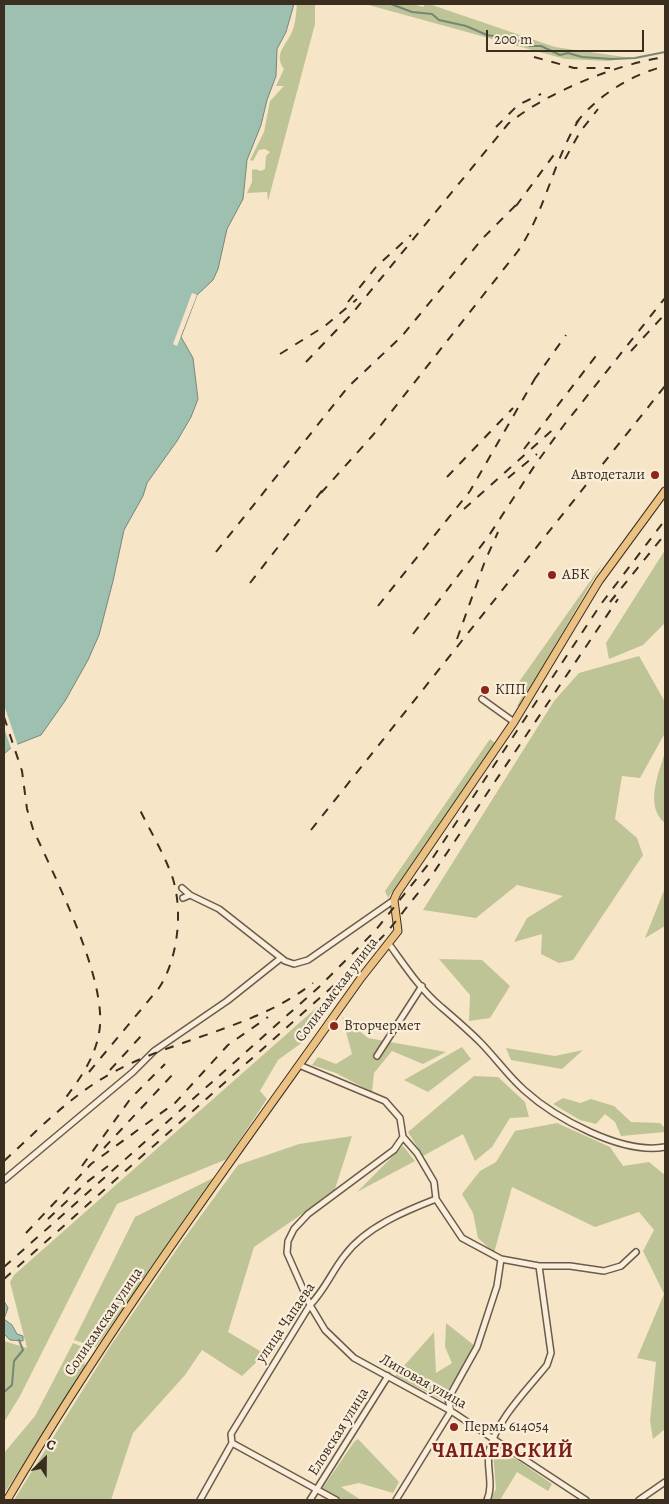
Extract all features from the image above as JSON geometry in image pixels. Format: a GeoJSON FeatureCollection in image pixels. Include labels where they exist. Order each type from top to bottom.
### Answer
{"type":"FeatureCollection","features":[{"type":"Feature","properties":{"kind":"main road"},"geometry":{"type":"LineString","coordinates":[[394,900],[514,722],[599,581],[665,491]]}},
{"type":"Feature","properties":{"kind":"main road","name":"Соликамская улица"},"geometry":{"type":"LineString","coordinates":[[7,1500],[64,1406],[146,1283],[361,978],[398,931],[399,925],[394,900]]}},
{"type":"Feature","properties":{"kind":"street"},"geometry":{"type":"LineString","coordinates":[[482,699],[514,722]]}},
{"type":"Feature","properties":{"kind":"street"},"geometry":{"type":"LineString","coordinates":[[182,888],[190,896],[219,909],[282,958],[294,964],[308,960],[394,900]]}},
{"type":"Feature","properties":{"kind":"street"},"geometry":{"type":"LineString","coordinates":[[183,898],[190,896]]}},
{"type":"Feature","properties":{"kind":"street"},"geometry":{"type":"LineString","coordinates":[[389,944],[440,1006],[454,1016],[481,1042],[523,1089],[544,1106],[604,1137],[654,1149],[665,1147]]}},
{"type":"Feature","properties":{"kind":"street"},"geometry":{"type":"LineString","coordinates":[[4,1180],[133,1072],[154,1051],[227,1001],[282,958]]}},
{"type":"Feature","properties":{"kind":"street"},"geometry":{"type":"LineString","coordinates":[[377,1056],[422,986]]}},
{"type":"Feature","properties":{"kind":"street"},"geometry":{"type":"LineString","coordinates":[[299,1065],[385,1101],[400,1118],[403,1137],[417,1153],[434,1182],[436,1199],[462,1238],[501,1259],[539,1266],[570,1266],[604,1271],[621,1266],[636,1252]]}},
{"type":"Feature","properties":{"kind":"street","name":"Липовая улица"},"geometry":{"type":"LineString","coordinates":[[403,1137],[394,1150],[308,1214],[294,1229],[288,1241],[287,1253],[310,1305],[325,1330],[354,1358],[451,1411],[586,1500]]}},
{"type":"Feature","properties":{"kind":"street","name":"улица Чапаева"},"geometry":{"type":"LineString","coordinates":[[200,1500],[232,1443],[231,1434],[310,1305],[320,1294],[345,1254],[396,1214],[436,1199]]}},
{"type":"Feature","properties":{"kind":"street"},"geometry":{"type":"LineString","coordinates":[[396,1500],[451,1411],[448,1398],[477,1347],[497,1286],[501,1259]]}},
{"type":"Feature","properties":{"kind":"street"},"geometry":{"type":"LineString","coordinates":[[487,1500],[489,1484],[488,1454],[492,1437],[547,1365],[551,1353],[539,1266]]}},
{"type":"Feature","properties":{"kind":"street","name":"Еловская улица"},"geometry":{"type":"LineString","coordinates":[[310,1500],[388,1376]]}},
{"type":"Feature","properties":{"kind":"street"},"geometry":{"type":"LineString","coordinates":[[232,1443],[336,1500]]}},
{"type":"Feature","properties":{"kind":"street"},"geometry":{"type":"LineString","coordinates":[[639,1500],[665,1482]]}},
{"type":"Feature","properties":{"kind":"shaded area"},"geometry":{"type":"Polygon","coordinates":[[[4,4],[294,4],[286,32],[277,49],[276,76],[267,100],[261,125],[247,160],[243,199],[227,229],[218,269],[213,280],[197,295],[181,337],[193,358],[198,399],[191,417],[177,441],[147,483],[143,496],[124,530],[99,635],[88,660],[65,701],[41,735],[13,746],[4,754],[4,4]]]}},
{"type":"Feature","properties":{"kind":"shaded area"},"geometry":{"type":"Polygon","coordinates":[[[297,4],[315,4],[315,24],[268,201],[267,192],[247,193],[252,182],[252,170],[261,171],[265,169],[266,156],[270,152],[265,149],[259,150],[253,161],[250,160],[264,132],[270,101],[284,86],[276,86],[284,69],[280,58],[282,48],[293,29],[297,4]]]}},
{"type":"Feature","properties":{"kind":"shaded area"},"geometry":{"type":"Polygon","coordinates":[[[365,4],[413,4],[423,7],[425,4],[429,4],[555,47],[631,58],[608,61],[565,59],[365,4]]]}},
{"type":"Feature","properties":{"kind":"shaded area"},"geometry":{"type":"Polygon","coordinates":[[[665,550],[665,623],[643,645],[609,659],[606,643],[665,550]]]}},
{"type":"Feature","properties":{"kind":"shaded area"},"geometry":{"type":"Polygon","coordinates":[[[603,563],[519,707],[517,706],[523,695],[514,689],[603,563]]]}},
{"type":"Feature","properties":{"kind":"shaded area"},"geometry":{"type":"Polygon","coordinates":[[[639,656],[665,702],[665,733],[640,778],[622,776],[615,819],[637,838],[643,855],[573,960],[559,963],[541,954],[542,934],[514,942],[527,918],[563,896],[517,885],[476,918],[423,910],[554,701],[579,673],[639,656]]]}},
{"type":"Feature","properties":{"kind":"shaded area"},"geometry":{"type":"Polygon","coordinates":[[[490,739],[495,743],[388,898],[385,891],[490,739]]]}},
{"type":"Feature","properties":{"kind":"shaded area"},"geometry":{"type":"Polygon","coordinates":[[[665,752],[665,823],[655,808],[654,799],[657,779],[665,752]]]}},
{"type":"Feature","properties":{"kind":"shaded area"},"geometry":{"type":"Polygon","coordinates":[[[665,888],[665,926],[645,938],[665,888]]]}},
{"type":"Feature","properties":{"kind":"shaded area"},"geometry":{"type":"Polygon","coordinates":[[[439,959],[482,960],[510,986],[490,1018],[469,1021],[470,995],[439,959]]]}},
{"type":"Feature","properties":{"kind":"shaded area"},"geometry":{"type":"Polygon","coordinates":[[[360,965],[307,1039],[278,1060],[260,1091],[267,1099],[227,1159],[117,1204],[20,1396],[4,1422],[4,1341],[27,1348],[10,1282],[14,1275],[315,1009],[360,965]]]}},
{"type":"Feature","properties":{"kind":"shaded area"},"geometry":{"type":"Polygon","coordinates":[[[342,1017],[368,1038],[446,1052],[423,1064],[392,1051],[374,1073],[372,1092],[336,1073],[312,1065],[318,1057],[336,1064],[352,1054],[342,1017]]]}},
{"type":"Feature","properties":{"kind":"shaded area"},"geometry":{"type":"Polygon","coordinates":[[[462,1047],[471,1059],[428,1092],[404,1080],[462,1047]]]}},
{"type":"Feature","properties":{"kind":"shaded area"},"geometry":{"type":"Polygon","coordinates":[[[506,1048],[555,1056],[583,1050],[562,1069],[511,1060],[506,1048]]]}},
{"type":"Feature","properties":{"kind":"shaded area"},"geometry":{"type":"Polygon","coordinates":[[[474,1076],[498,1077],[525,1102],[529,1117],[510,1118],[492,1147],[475,1161],[463,1134],[423,1156],[408,1132],[474,1076]]]}},
{"type":"Feature","properties":{"kind":"shaded area"},"geometry":{"type":"Polygon","coordinates":[[[563,1098],[580,1103],[591,1099],[614,1106],[631,1122],[660,1123],[665,1128],[665,1132],[621,1136],[615,1122],[605,1114],[596,1124],[580,1120],[553,1104],[563,1098]]]}},
{"type":"Feature","properties":{"kind":"shaded area"},"geometry":{"type":"Polygon","coordinates":[[[557,1123],[610,1147],[623,1166],[649,1162],[665,1175],[665,1429],[653,1439],[650,1421],[656,1362],[637,1358],[664,1294],[643,1251],[654,1230],[639,1212],[595,1227],[512,1187],[494,1253],[478,1238],[473,1213],[462,1194],[480,1171],[496,1162],[515,1131],[557,1123]]]}},
{"type":"Feature","properties":{"kind":"shaded area"},"geometry":{"type":"Polygon","coordinates":[[[352,1136],[334,1192],[254,1247],[228,1332],[265,1354],[242,1376],[202,1350],[185,1375],[133,1433],[111,1500],[14,1500],[109,1348],[181,1243],[238,1165],[299,1144],[352,1136]]]}},
{"type":"Feature","properties":{"kind":"shaded area"},"geometry":{"type":"Polygon","coordinates":[[[403,1146],[415,1161],[357,1192],[403,1146]]]}},
{"type":"Feature","properties":{"kind":"shaded area"},"geometry":{"type":"Polygon","coordinates":[[[215,1177],[96,1347],[74,1340],[135,1217],[215,1177]]]}},
{"type":"Feature","properties":{"kind":"shaded area"},"geometry":{"type":"Polygon","coordinates":[[[4,1301],[8,1308],[4,1319],[4,1301]]]}},
{"type":"Feature","properties":{"kind":"shaded area"},"geometry":{"type":"Polygon","coordinates":[[[4,1319],[12,1325],[17,1334],[23,1336],[23,1341],[10,1340],[4,1334],[4,1319]]]}},
{"type":"Feature","properties":{"kind":"shaded area"},"geometry":{"type":"Polygon","coordinates":[[[446,1323],[475,1346],[442,1400],[395,1376],[434,1332],[436,1373],[452,1363],[445,1347],[446,1323]]]}},
{"type":"Feature","properties":{"kind":"shaded area"},"geometry":{"type":"Polygon","coordinates":[[[73,1343],[83,1347],[85,1367],[4,1494],[4,1453],[35,1416],[73,1343]]]}},
{"type":"Feature","properties":{"kind":"shaded area"},"geometry":{"type":"Polygon","coordinates":[[[358,1439],[399,1482],[393,1493],[359,1483],[341,1487],[361,1500],[338,1500],[322,1489],[358,1439]]]}},
{"type":"Feature","properties":{"kind":"shaded area"},"geometry":{"type":"Polygon","coordinates":[[[493,1452],[516,1459],[552,1484],[548,1491],[517,1472],[500,1500],[490,1500],[496,1489],[493,1452]]]}},
{"type":"Feature","properties":{"kind":"pier"},"geometry":{"type":"Polygon","coordinates":[[[192,293],[197,295],[177,346],[173,344],[192,293]]]}},
{"type":"Feature","properties":{"kind":"pier"},"geometry":{"type":"Polygon","coordinates":[[[4,705],[18,746],[12,751],[4,728],[4,705]]]}},
{"type":"Feature","properties":{"kind":"waterway"},"geometry":{"type":"LineString","coordinates":[[391,4],[412,12],[432,14],[439,20],[466,26],[487,35],[517,40],[530,46],[541,46],[560,55],[568,53],[582,57],[612,59],[635,58],[665,52]]}},
{"type":"Feature","properties":{"kind":"waterway"},"geometry":{"type":"LineString","coordinates":[[4,1392],[12,1385],[14,1361],[23,1350],[19,1340]]}},
{"type":"Feature","properties":{"kind":"railway"},"geometry":{"type":"LineString","coordinates":[[534,57],[574,68],[610,68]]}},
{"type":"Feature","properties":{"kind":"railway"},"geometry":{"type":"LineString","coordinates":[[306,362],[350,316],[508,124],[541,101],[582,82],[625,66],[665,57]]}},
{"type":"Feature","properties":{"kind":"railway"},"geometry":{"type":"LineString","coordinates":[[576,123],[594,104],[616,87],[640,75],[665,66]]}},
{"type":"Feature","properties":{"kind":"railway"},"geometry":{"type":"LineString","coordinates":[[496,127],[518,105],[541,94]]}},
{"type":"Feature","properties":{"kind":"railway"},"geometry":{"type":"LineString","coordinates":[[565,159],[580,132],[598,109]]}},
{"type":"Feature","properties":{"kind":"railway"},"geometry":{"type":"LineString","coordinates":[[321,493],[373,435],[518,251],[536,219],[563,151],[580,118]]}},
{"type":"Feature","properties":{"kind":"railway"},"geometry":{"type":"LineString","coordinates":[[516,206],[556,152]]}},
{"type":"Feature","properties":{"kind":"railway"},"geometry":{"type":"LineString","coordinates":[[216,552],[348,387],[402,336],[483,238],[521,200]]}},
{"type":"Feature","properties":{"kind":"railway"},"geometry":{"type":"LineString","coordinates":[[348,302],[376,267],[411,235]]}},
{"type":"Feature","properties":{"kind":"railway"},"geometry":{"type":"LineString","coordinates":[[413,634],[488,537],[535,465],[564,425],[665,298]]}},
{"type":"Feature","properties":{"kind":"railway"},"geometry":{"type":"LineString","coordinates":[[280,354],[325,326],[357,299]]}},
{"type":"Feature","properties":{"kind":"railway"},"geometry":{"type":"LineString","coordinates":[[631,351],[665,314]]}},
{"type":"Feature","properties":{"kind":"railway"},"geometry":{"type":"LineString","coordinates":[[534,380],[566,335]]}},
{"type":"Feature","properties":{"kind":"railway"},"geometry":{"type":"LineString","coordinates":[[524,449],[599,352]]}},
{"type":"Feature","properties":{"kind":"railway"},"geometry":{"type":"LineString","coordinates":[[378,606],[470,491],[537,375]]}},
{"type":"Feature","properties":{"kind":"railway"},"geometry":{"type":"LineString","coordinates":[[311,830],[665,386]]}},
{"type":"Feature","properties":{"kind":"railway"},"geometry":{"type":"LineString","coordinates":[[447,477],[513,408]]}},
{"type":"Feature","properties":{"kind":"railway"},"geometry":{"type":"LineString","coordinates":[[464,509],[557,426]]}},
{"type":"Feature","properties":{"kind":"railway"},"geometry":{"type":"LineString","coordinates":[[508,478],[537,454]]}},
{"type":"Feature","properties":{"kind":"railway"},"geometry":{"type":"LineString","coordinates":[[250,583],[324,488]]}},
{"type":"Feature","properties":{"kind":"railway"},"geometry":{"type":"LineString","coordinates":[[4,1267],[319,987],[375,931],[430,862],[601,604],[665,520]]}},
{"type":"Feature","properties":{"kind":"railway"},"geometry":{"type":"LineString","coordinates":[[457,639],[485,561],[498,532]]}},
{"type":"Feature","properties":{"kind":"railway"},"geometry":{"type":"LineString","coordinates":[[610,602],[665,534]]}},
{"type":"Feature","properties":{"kind":"railway"},"geometry":{"type":"LineString","coordinates":[[4,1279],[340,980],[388,931],[430,878],[618,599]]}},
{"type":"Feature","properties":{"kind":"railway"},"geometry":{"type":"LineString","coordinates":[[4,717],[22,771],[27,809],[33,829],[78,930],[96,986],[100,1012],[97,1042],[81,1077],[64,1100]]}},
{"type":"Feature","properties":{"kind":"railway"},"geometry":{"type":"LineString","coordinates":[[89,1072],[159,988],[171,963],[177,935],[178,906],[173,879],[162,852],[139,808]]}},
{"type":"Feature","properties":{"kind":"railway"},"geometry":{"type":"LineString","coordinates":[[4,1161],[66,1105],[98,1081],[136,1061],[228,1027],[272,1008],[293,997],[313,983]]}},
{"type":"Feature","properties":{"kind":"railway"},"geometry":{"type":"LineString","coordinates":[[26,1233],[91,1164],[175,1103],[228,1045],[268,1017]]}},
{"type":"Feature","properties":{"kind":"railway"},"geometry":{"type":"LineString","coordinates":[[110,1070],[142,1035]]}},
{"type":"Feature","properties":{"kind":"railway"},"geometry":{"type":"LineString","coordinates":[[82,1166],[131,1098],[165,1064]]}},
{"type":"Feature","properties":{"kind":"railway"},"geometry":{"type":"LineString","coordinates":[[104,1148],[174,1073]]}},
{"type":"Feature","properties":{"kind":"railway"},"geometry":{"type":"LineString","coordinates":[[48,1219],[87,1182],[108,1166]]}},
{"type":"Feature","properties":{"kind":"place","name":"Автодетали"},"geometry":{"type":"Point","coordinates":[655,475]}},
{"type":"Feature","properties":{"kind":"place","name":"АБК"},"geometry":{"type":"Point","coordinates":[552,575]}},
{"type":"Feature","properties":{"kind":"place","name":"КПП"},"geometry":{"type":"Point","coordinates":[485,690]}},
{"type":"Feature","properties":{"kind":"place","name":"Вторчермет"},"geometry":{"type":"Point","coordinates":[334,1026]}},
{"type":"Feature","properties":{"kind":"place","name":"Пермь 614054"},"geometry":{"type":"Point","coordinates":[454,1427]}},
{"type":"Feature","properties":{"kind":"district","name":"ЧАПАЕВСКИЙ"},"geometry":{"type":"Point","coordinates":[503,1452]}}]}
